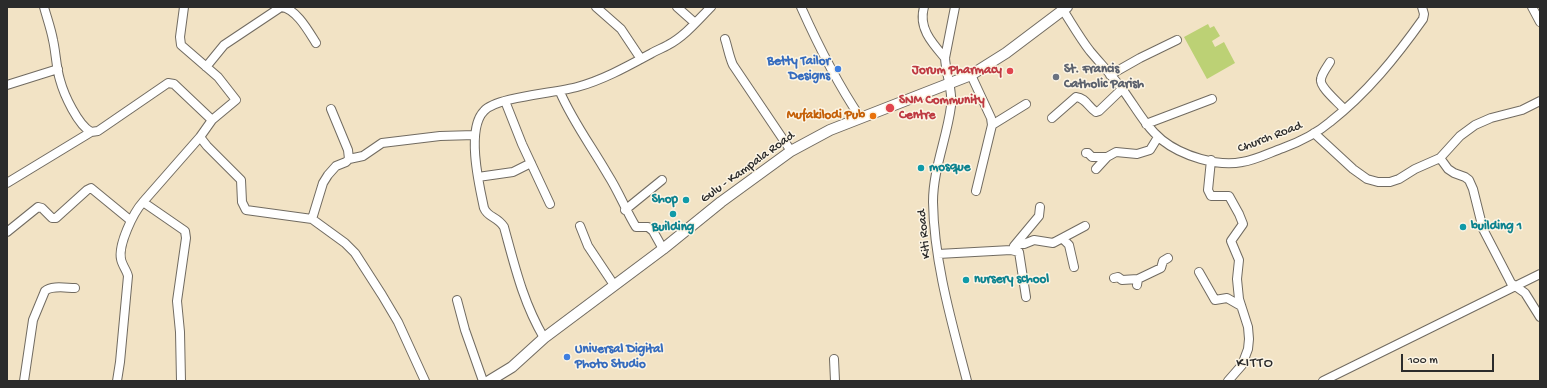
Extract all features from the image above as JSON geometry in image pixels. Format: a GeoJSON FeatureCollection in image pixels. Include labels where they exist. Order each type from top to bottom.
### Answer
{"type":"FeatureCollection","features":[{"type":"Feature","properties":{"kind":"main road","name":"Gulu - Kampala Road"},"geometry":{"type":"LineString","coordinates":[[489,381],[512,367],[544,338],[663,249],[721,202],[791,151],[830,130],[860,117],[971,75],[1006,53],[1065,9]]}},
{"type":"Feature","properties":{"kind":"street"},"geometry":{"type":"LineString","coordinates":[[44,7],[53,41],[60,80],[67,98],[78,118],[86,130],[91,132]]}},
{"type":"Feature","properties":{"kind":"street"},"geometry":{"type":"LineString","coordinates":[[117,381],[128,276],[121,262],[120,254],[130,220],[143,202],[200,137],[212,120],[236,100],[218,77],[181,44],[180,37],[184,7]]}},
{"type":"Feature","properties":{"kind":"street"},"geometry":{"type":"LineString","coordinates":[[206,67],[224,45],[282,7],[292,11],[305,26],[316,44]]}},
{"type":"Feature","properties":{"kind":"street"},"geometry":{"type":"LineString","coordinates":[[596,7],[621,29],[641,59]]}},
{"type":"Feature","properties":{"kind":"street"},"geometry":{"type":"LineString","coordinates":[[677,7],[695,23]]}},
{"type":"Feature","properties":{"kind":"street"},"geometry":{"type":"LineString","coordinates":[[544,338],[521,289],[504,227],[500,221],[485,212],[478,177],[475,135],[479,117],[484,110],[491,105],[505,101],[560,92],[593,82],[668,45],[695,23],[711,7]]}},
{"type":"Feature","properties":{"kind":"street"},"geometry":{"type":"LineString","coordinates":[[801,7],[834,74],[848,100],[860,117]]}},
{"type":"Feature","properties":{"kind":"street"},"geometry":{"type":"LineString","coordinates":[[924,7],[922,18],[924,28],[933,44],[945,58]]}},
{"type":"Feature","properties":{"kind":"street"},"geometry":{"type":"LineString","coordinates":[[945,58],[955,7]]}},
{"type":"Feature","properties":{"kind":"street","name":"Church Road"},"geometry":{"type":"LineString","coordinates":[[1065,9],[1089,50],[1122,89],[1146,124],[1158,137],[1164,142],[1187,154],[1222,163],[1244,162],[1257,158],[1291,145],[1330,123],[1371,84],[1409,39],[1424,19],[1422,7]]}},
{"type":"Feature","properties":{"kind":"street"},"geometry":{"type":"LineString","coordinates":[[1532,7],[1540,22]]}},
{"type":"Feature","properties":{"kind":"street"},"geometry":{"type":"LineString","coordinates":[[725,39],[728,47],[728,54],[734,65],[791,151]]}},
{"type":"Feature","properties":{"kind":"street"},"geometry":{"type":"LineString","coordinates":[[1110,75],[1177,40]]}},
{"type":"Feature","properties":{"kind":"street","name":"Kiti Road"},"geometry":{"type":"LineString","coordinates":[[945,58],[945,66],[950,84],[951,104],[934,182],[934,218],[944,290],[967,381]]}},
{"type":"Feature","properties":{"kind":"street"},"geometry":{"type":"LineString","coordinates":[[1330,62],[1321,77],[1321,82],[1327,92],[1344,109]]}},
{"type":"Feature","properties":{"kind":"street"},"geometry":{"type":"LineString","coordinates":[[7,84],[58,69]]}},
{"type":"Feature","properties":{"kind":"street"},"geometry":{"type":"LineString","coordinates":[[971,75],[991,118],[992,125],[976,192]]}},
{"type":"Feature","properties":{"kind":"street"},"geometry":{"type":"LineString","coordinates":[[7,184],[91,132],[98,131],[170,83],[174,84],[212,120]]}},
{"type":"Feature","properties":{"kind":"street"},"geometry":{"type":"LineString","coordinates":[[1052,118],[1076,97],[1084,100],[1093,111],[1096,112],[1122,89]]}},
{"type":"Feature","properties":{"kind":"street"},"geometry":{"type":"LineString","coordinates":[[560,92],[573,118],[610,178],[625,210],[636,227],[648,227],[653,231],[663,249]]}},
{"type":"Feature","properties":{"kind":"street"},"geometry":{"type":"LineString","coordinates":[[1146,124],[1212,99]]}},
{"type":"Feature","properties":{"kind":"street"},"geometry":{"type":"LineString","coordinates":[[505,101],[550,204]]}},
{"type":"Feature","properties":{"kind":"street"},"geometry":{"type":"LineString","coordinates":[[1314,133],[1352,170],[1367,179],[1378,182],[1390,182],[1440,158],[1460,136],[1475,125],[1491,118],[1522,110],[1540,101]]}},
{"type":"Feature","properties":{"kind":"street"},"geometry":{"type":"LineString","coordinates":[[992,125],[1026,104]]}},
{"type":"Feature","properties":{"kind":"street"},"geometry":{"type":"LineString","coordinates":[[331,109],[348,150],[349,159]]}},
{"type":"Feature","properties":{"kind":"street"},"geometry":{"type":"LineString","coordinates":[[312,219],[323,184],[328,175],[336,166],[346,162],[349,159],[363,156],[382,143],[440,136],[475,135]]}},
{"type":"Feature","properties":{"kind":"street"},"geometry":{"type":"LineString","coordinates":[[200,137],[241,180],[242,202],[246,210],[312,219],[345,243],[355,253],[398,322],[425,381]]}},
{"type":"Feature","properties":{"kind":"street"},"geometry":{"type":"LineString","coordinates":[[1096,169],[1107,157],[1116,152],[1137,154],[1150,150],[1158,137]]}},
{"type":"Feature","properties":{"kind":"street"},"geometry":{"type":"LineString","coordinates":[[1086,153],[1092,157],[1107,157]]}},
{"type":"Feature","properties":{"kind":"street"},"geometry":{"type":"LineString","coordinates":[[1440,158],[1448,169],[1469,180],[1473,189],[1483,229],[1509,279],[1515,286],[1525,293],[1540,317]]}},
{"type":"Feature","properties":{"kind":"street"},"geometry":{"type":"LineString","coordinates":[[1211,160],[1208,190],[1209,194],[1211,196],[1229,196],[1239,214],[1242,224],[1231,241],[1239,260],[1237,279],[1241,306],[1249,333],[1248,348],[1242,366],[1228,381]]}},
{"type":"Feature","properties":{"kind":"street"},"geometry":{"type":"LineString","coordinates":[[478,177],[513,172],[531,163]]}},
{"type":"Feature","properties":{"kind":"street"},"geometry":{"type":"LineString","coordinates":[[625,210],[662,180]]}},
{"type":"Feature","properties":{"kind":"street"},"geometry":{"type":"LineString","coordinates":[[9,228],[38,207],[42,208],[52,218],[56,218],[91,188],[130,220]]}},
{"type":"Feature","properties":{"kind":"street"},"geometry":{"type":"LineString","coordinates":[[143,202],[185,231],[186,238],[177,301],[180,332],[181,381]]}},
{"type":"Feature","properties":{"kind":"street"},"geometry":{"type":"LineString","coordinates":[[1014,247],[1039,216],[1040,207]]}},
{"type":"Feature","properties":{"kind":"street"},"geometry":{"type":"LineString","coordinates":[[580,226],[588,246],[614,285]]}},
{"type":"Feature","properties":{"kind":"street"},"geometry":{"type":"LineString","coordinates":[[938,254],[1014,247],[1034,240],[1053,243],[1085,226]]}},
{"type":"Feature","properties":{"kind":"street"},"geometry":{"type":"LineString","coordinates":[[1063,239],[1069,245],[1074,267]]}},
{"type":"Feature","properties":{"kind":"street"},"geometry":{"type":"LineString","coordinates":[[1014,247],[1019,252],[1026,297]]}},
{"type":"Feature","properties":{"kind":"street"},"geometry":{"type":"LineString","coordinates":[[1114,278],[1118,277],[1122,280],[1138,282],[1161,268],[1163,261],[1168,258]]}},
{"type":"Feature","properties":{"kind":"street"},"geometry":{"type":"LineString","coordinates":[[1199,272],[1215,300],[1227,298],[1241,306]]}},
{"type":"Feature","properties":{"kind":"street"},"geometry":{"type":"LineString","coordinates":[[1323,381],[1540,274]]}},
{"type":"Feature","properties":{"kind":"street"},"geometry":{"type":"LineString","coordinates":[[24,381],[33,320],[45,291],[47,289],[54,288],[75,288]]}},
{"type":"Feature","properties":{"kind":"street"},"geometry":{"type":"LineString","coordinates":[[457,300],[465,330],[483,381]]}},
{"type":"Feature","properties":{"kind":"street"},"geometry":{"type":"LineString","coordinates":[[834,359],[835,381]]}},
{"type":"Feature","properties":{"kind":"green space"},"geometry":{"type":"Polygon","coordinates":[[[1208,24],[1210,28],[1214,26],[1220,36],[1212,41],[1215,47],[1224,42],[1235,63],[1207,79],[1184,37],[1208,24]]]}},
{"type":"Feature","properties":{"kind":"place","name":"Betty Tailor Designs"},"geometry":{"type":"Point","coordinates":[838,69]}},
{"type":"Feature","properties":{"kind":"place","name":"Jorum Pharmacy"},"geometry":{"type":"Point","coordinates":[1010,71]}},
{"type":"Feature","properties":{"kind":"place","name":"St. Francis Catholic Parish"},"geometry":{"type":"Point","coordinates":[1056,77]}},
{"type":"Feature","properties":{"kind":"place","name":"SNM Community Centre"},"geometry":{"type":"Point","coordinates":[890,108]}},
{"type":"Feature","properties":{"kind":"place","name":"Mufakilodi Pub"},"geometry":{"type":"Point","coordinates":[873,116]}},
{"type":"Feature","properties":{"kind":"place","name":"mosque"},"geometry":{"type":"Point","coordinates":[921,168]}},
{"type":"Feature","properties":{"kind":"place","name":"Shop"},"geometry":{"type":"Point","coordinates":[686,200]}},
{"type":"Feature","properties":{"kind":"place","name":"Building"},"geometry":{"type":"Point","coordinates":[673,214]}},
{"type":"Feature","properties":{"kind":"place","name":"building 1"},"geometry":{"type":"Point","coordinates":[1463,227]}},
{"type":"Feature","properties":{"kind":"place","name":"nursery school"},"geometry":{"type":"Point","coordinates":[966,280]}},
{"type":"Feature","properties":{"kind":"place","name":"Universal Digital Photo Studio"},"geometry":{"type":"Point","coordinates":[567,357]}},
{"type":"Feature","properties":{"kind":"district","name":"KITTO"},"geometry":{"type":"Point","coordinates":[1255,364]}}]}
